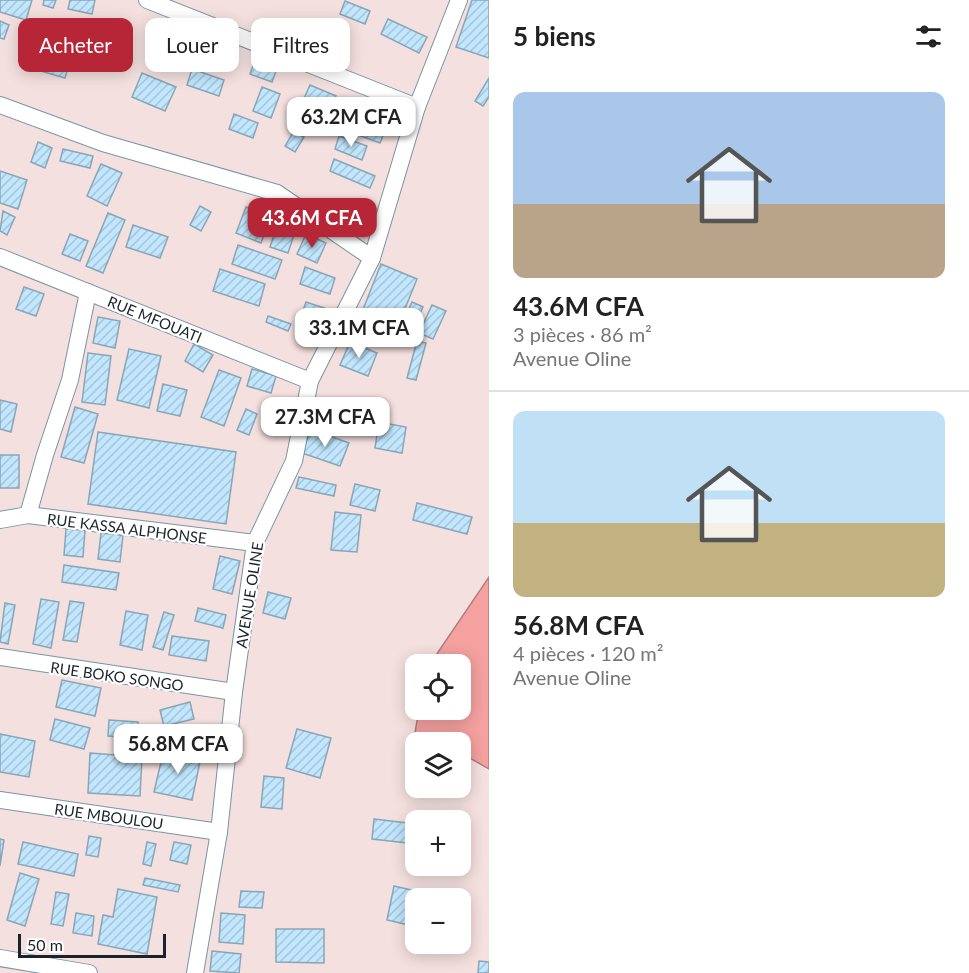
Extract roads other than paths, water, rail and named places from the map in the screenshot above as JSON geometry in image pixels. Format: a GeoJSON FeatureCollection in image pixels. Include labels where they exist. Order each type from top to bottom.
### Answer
{"type":"FeatureCollection","features":[{"type":"Feature","properties":{"kind":"street"},"geometry":{"type":"LineString","coordinates":[[147,0],[417,107]]}},
{"type":"Feature","properties":{"kind":"street","name":"AVENUE OLINE"},"geometry":{"type":"LineString","coordinates":[[195,973],[219,832],[234,692],[255,543],[294,461],[310,381],[372,258],[417,107],[459,0]]}},
{"type":"Feature","properties":{"kind":"street"},"geometry":{"type":"LineString","coordinates":[[0,105],[103,143],[277,193],[372,258]]}},
{"type":"Feature","properties":{"kind":"street","name":"RUE MFOUATI"},"geometry":{"type":"LineString","coordinates":[[0,257],[310,381]]}},
{"type":"Feature","properties":{"kind":"street"},"geometry":{"type":"LineString","coordinates":[[28,515],[70,380],[88,292]]}},
{"type":"Feature","properties":{"kind":"street","name":"RUE KASSA ALPHONSE"},"geometry":{"type":"LineString","coordinates":[[0,520],[28,515],[255,543]]}},
{"type":"Feature","properties":{"kind":"street","name":"RUE BOKO SONGO"},"geometry":{"type":"LineString","coordinates":[[0,657],[234,692]]}},
{"type":"Feature","properties":{"kind":"street","name":"RUE MBOULOU"},"geometry":{"type":"LineString","coordinates":[[0,800],[219,832]]}},
{"type":"Feature","properties":{"kind":"street"},"geometry":{"type":"LineString","coordinates":[[0,958],[89,973]]}}]}
